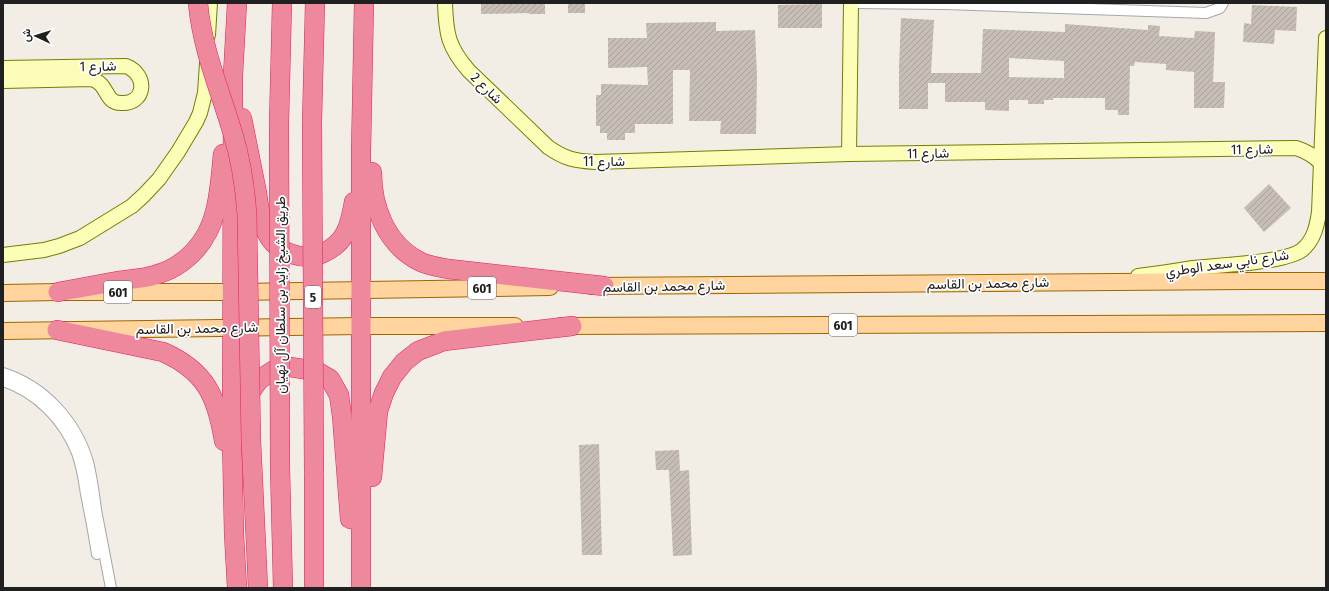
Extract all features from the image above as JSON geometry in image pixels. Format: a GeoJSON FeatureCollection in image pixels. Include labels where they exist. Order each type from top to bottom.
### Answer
{"type":"FeatureCollection","features":[{"type":"Feature","properties":{"kind":"highway"},"geometry":{"type":"LineString","coordinates":[[198,3],[206,52],[238,152],[245,193],[247,215],[251,470],[258,588]]}},
{"type":"Feature","properties":{"kind":"highway"},"geometry":{"type":"LineString","coordinates":[[237,3],[233,75],[232,328],[232,442],[237,588]]}},
{"type":"Feature","properties":{"kind":"highway","name":"طريق الشيخ زايد بن سلطان آل نهيان"},"geometry":{"type":"LineString","coordinates":[[282,3],[279,123],[280,468],[283,588]]}},
{"type":"Feature","properties":{"kind":"highway","name":"5"},"geometry":{"type":"LineString","coordinates":[[314,588],[312,122],[315,3]]}},
{"type":"Feature","properties":{"kind":"highway"},"geometry":{"type":"LineString","coordinates":[[361,588],[361,152],[365,3]]}},
{"type":"Feature","properties":{"kind":"highway"},"geometry":{"type":"LineString","coordinates":[[365,3],[372,182],[375,203],[380,218],[387,231],[396,242],[406,253],[419,261],[432,266],[604,286]]}},
{"type":"Feature","properties":{"kind":"highway"},"geometry":{"type":"LineString","coordinates":[[233,75],[262,219],[269,237],[282,250],[300,256],[319,255],[332,249],[344,238],[352,215],[361,152]]}},
{"type":"Feature","properties":{"kind":"highway"},"geometry":{"type":"LineString","coordinates":[[58,292],[155,275],[171,269],[185,260],[198,248],[208,232],[215,213],[219,193],[233,75]]}},
{"type":"Feature","properties":{"kind":"highway"},"geometry":{"type":"LineString","coordinates":[[361,588],[378,411],[392,377],[404,362],[418,351],[444,341],[572,326]]}},
{"type":"Feature","properties":{"kind":"highway"},"geometry":{"type":"LineString","coordinates":[[57,330],[163,352],[177,358],[193,370],[206,385],[215,402],[221,421],[225,444],[234,534]]}},
{"type":"Feature","properties":{"kind":"highway"},"geometry":{"type":"LineString","coordinates":[[232,442],[241,411],[249,394],[259,380],[274,370],[290,367],[316,371],[330,379],[338,395],[342,416],[350,519],[361,588]]}},
{"type":"Feature","properties":{"kind":"main road","name":"شارع محمد بن القاسم"},"geometry":{"type":"LineString","coordinates":[[3,293],[233,292],[604,286],[1247,281],[1326,282]]}},
{"type":"Feature","properties":{"kind":"main road","name":"شارع محمد بن القاسم"},"geometry":{"type":"LineString","coordinates":[[3,331],[361,326],[1326,323]]}},
{"type":"Feature","properties":{"kind":"street"},"geometry":{"type":"LineString","coordinates":[[3,255],[51,248],[80,238],[132,206],[159,178],[182,146],[196,122],[204,102],[210,3]]}},
{"type":"Feature","properties":{"kind":"street","name":"شارع 2"},"geometry":{"type":"LineString","coordinates":[[445,3],[447,35],[452,49],[460,61],[542,142],[560,156]]}},
{"type":"Feature","properties":{"kind":"street"},"geometry":{"type":"LineString","coordinates":[[849,154],[853,3],[945,4],[1206,13],[1220,8],[1223,3]]}},
{"type":"Feature","properties":{"kind":"street","name":"شارع نابي سعد الوطري"},"geometry":{"type":"LineString","coordinates":[[1102,282],[1193,268],[1273,259],[1291,255],[1301,250],[1311,240],[1317,225],[1323,184],[1321,163],[1322,128],[1325,109],[1326,38]]}},
{"type":"Feature","properties":{"kind":"street","name":"شارع 1"},"geometry":{"type":"LineString","coordinates":[[3,68],[126,66],[132,68],[138,73],[141,80],[141,88],[139,95],[135,99],[121,104],[109,98],[100,83],[91,79],[3,81]]}},
{"type":"Feature","properties":{"kind":"street","name":"شارع 11"},"geometry":{"type":"LineString","coordinates":[[1296,148],[1315,137],[1322,128]]}},
{"type":"Feature","properties":{"kind":"street","name":"شارع 11"},"geometry":{"type":"LineString","coordinates":[[560,156],[577,161],[595,162],[849,154],[1296,148],[1310,154],[1321,163]]}},
{"type":"Feature","properties":{"kind":"street"},"geometry":{"type":"LineString","coordinates":[[3,374],[21,380],[63,414],[75,432],[84,450],[88,463],[111,588]]}},
{"type":"Feature","properties":{"kind":"street"},"geometry":{"type":"LineString","coordinates":[[3,381],[42,398],[58,420],[77,453],[81,466],[104,588]]}},
{"type":"Feature","properties":{"kind":"building"},"geometry":{"type":"Polygon","coordinates":[[[481,3],[545,3],[545,14],[481,14],[481,3]]]}},
{"type":"Feature","properties":{"kind":"building"},"geometry":{"type":"Polygon","coordinates":[[[568,3],[585,3],[585,13],[568,13],[568,3]]]}},
{"type":"Feature","properties":{"kind":"building"},"geometry":{"type":"Polygon","coordinates":[[[822,4],[822,28],[778,28],[778,5],[822,4]]]}},
{"type":"Feature","properties":{"kind":"building"},"geometry":{"type":"Polygon","coordinates":[[[1252,5],[1297,7],[1296,31],[1275,30],[1274,44],[1243,42],[1244,23],[1251,24],[1252,5]]]}},
{"type":"Feature","properties":{"kind":"building"},"geometry":{"type":"Polygon","coordinates":[[[901,18],[934,20],[931,73],[981,73],[983,29],[1065,32],[1065,24],[1148,30],[1148,25],[1160,26],[1159,36],[1194,38],[1195,31],[1215,32],[1213,82],[1225,82],[1224,108],[1194,108],[1194,72],[1166,70],[1166,64],[1135,62],[1134,66],[1130,66],[1129,115],[1118,115],[1118,110],[1105,110],[1105,98],[1053,98],[1053,100],[1044,100],[1044,104],[1028,104],[1028,100],[1009,100],[1009,111],[985,110],[985,102],[945,102],[945,83],[928,83],[928,109],[899,109],[901,18]],[[1009,58],[1009,77],[1064,78],[1064,61],[1009,58]]]}},
{"type":"Feature","properties":{"kind":"building"},"geometry":{"type":"Polygon","coordinates":[[[716,22],[716,31],[755,30],[757,76],[756,134],[720,134],[721,121],[689,121],[690,70],[673,70],[673,124],[635,124],[635,133],[625,133],[625,140],[607,140],[607,133],[600,133],[600,126],[596,126],[596,95],[601,95],[601,84],[648,85],[647,67],[608,68],[608,38],[647,38],[646,23],[716,22]]]}},
{"type":"Feature","properties":{"kind":"building"},"geometry":{"type":"Polygon","coordinates":[[[1269,184],[1291,208],[1264,232],[1244,208],[1269,184]]]}},
{"type":"Feature","properties":{"kind":"building"},"geometry":{"type":"Polygon","coordinates":[[[599,444],[602,555],[582,555],[579,445],[599,444]]]}},
{"type":"Feature","properties":{"kind":"building"},"geometry":{"type":"Polygon","coordinates":[[[679,450],[680,471],[689,470],[692,555],[673,556],[669,470],[656,470],[655,451],[679,450]]]}}]}
